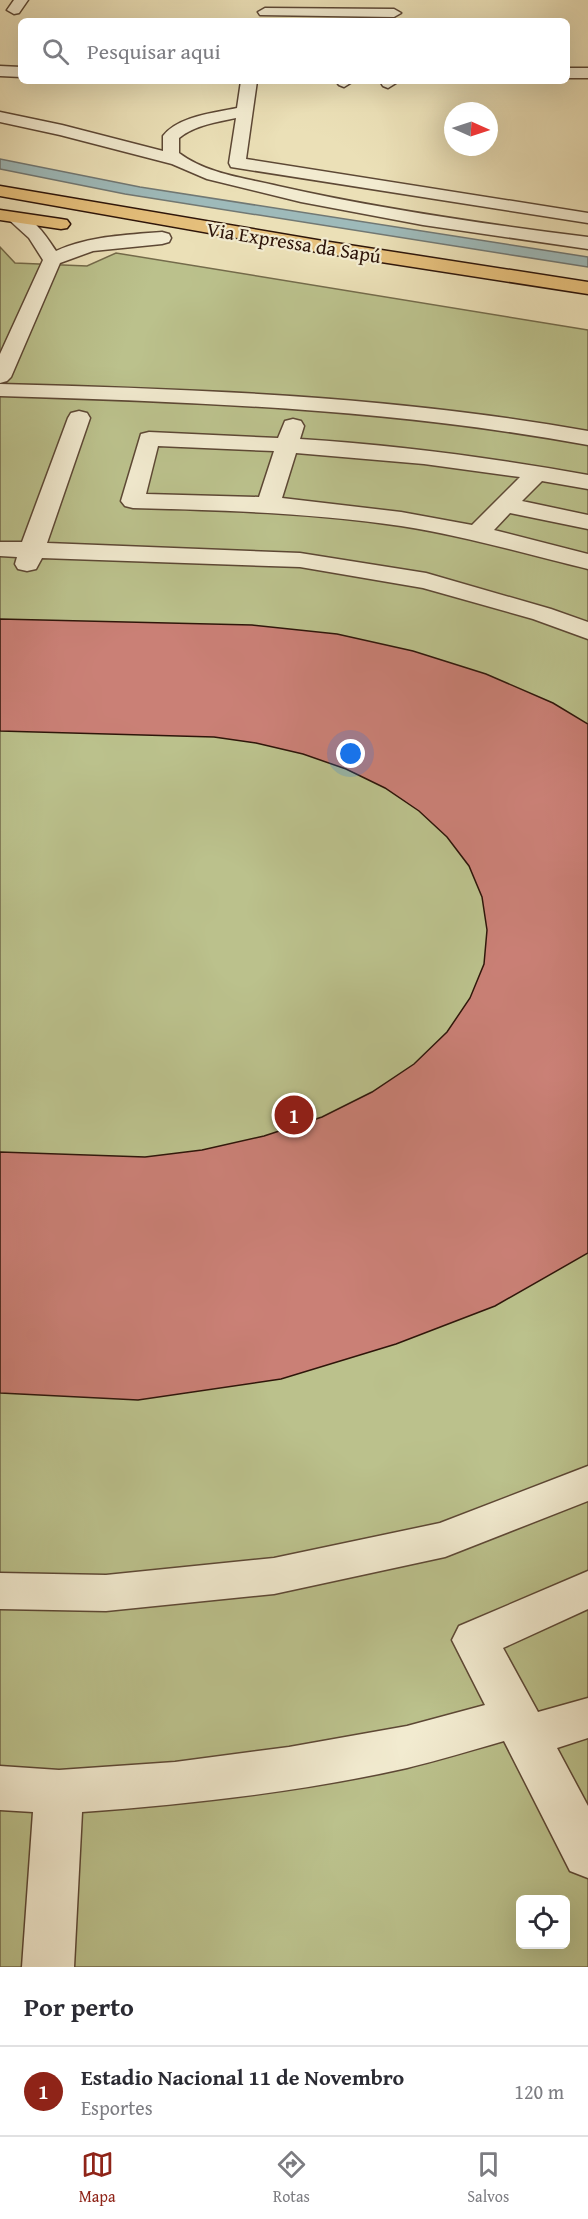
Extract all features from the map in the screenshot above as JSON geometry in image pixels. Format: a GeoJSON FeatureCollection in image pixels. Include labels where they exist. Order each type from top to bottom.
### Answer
{"type":"FeatureCollection","features":[{"type":"Feature","properties":{"kind":"main road","name":"Via Expressa da Sapú"},"geometry":{"type":"LineString","coordinates":[[0,191],[324,247],[588,288]]}},
{"type":"Feature","properties":{"kind":"main road","name":"Via Expressa da Sapú"},"geometry":{"type":"LineString","coordinates":[[8,216],[588,305]]}},
{"type":"Feature","properties":{"kind":"street"},"geometry":{"type":"LineString","coordinates":[[265,10],[394,11]]}},
{"type":"Feature","properties":{"kind":"street"},"geometry":{"type":"LineString","coordinates":[[265,10],[314,17],[354,17],[394,11]]}},
{"type":"Feature","properties":{"kind":"street"},"geometry":{"type":"LineString","coordinates":[[0,71],[18,72]]}},
{"type":"Feature","properties":{"kind":"street"},"geometry":{"type":"LineString","coordinates":[[570,73],[588,73]]}},
{"type":"Feature","properties":{"kind":"street"},"geometry":{"type":"LineString","coordinates":[[248,84],[237,163],[588,218]]}},
{"type":"Feature","properties":{"kind":"street"},"geometry":{"type":"LineString","coordinates":[[176,160],[171,155],[171,135],[175,132],[244,111]]}},
{"type":"Feature","properties":{"kind":"street"},"geometry":{"type":"LineString","coordinates":[[0,117],[62,130],[176,160],[217,176],[320,201],[427,221],[588,243]]}},
{"type":"Feature","properties":{"kind":"street"},"geometry":{"type":"LineString","coordinates":[[8,216],[36,235],[52,260]]}},
{"type":"Feature","properties":{"kind":"street"},"geometry":{"type":"LineString","coordinates":[[0,377],[52,260],[72,250],[96,244],[162,238]]}},
{"type":"Feature","properties":{"kind":"street"},"geometry":{"type":"LineString","coordinates":[[0,390],[300,400],[446,414],[585,437]]}},
{"type":"Feature","properties":{"kind":"street"},"geometry":{"type":"LineString","coordinates":[[268,504],[300,400]]}},
{"type":"Feature","properties":{"kind":"street"},"geometry":{"type":"LineString","coordinates":[[29,557],[79,418]]}},
{"type":"Feature","properties":{"kind":"street"},"geometry":{"type":"LineString","coordinates":[[477,533],[506,504],[585,437]]}},
{"type":"Feature","properties":{"kind":"street"},"geometry":{"type":"LineString","coordinates":[[588,482],[389,453],[287,445],[149,439],[133,501],[268,504],[390,517],[477,533],[588,562]]}},
{"type":"Feature","properties":{"kind":"street"},"geometry":{"type":"LineString","coordinates":[[506,504],[588,522]]}},
{"type":"Feature","properties":{"kind":"street"},"geometry":{"type":"LineString","coordinates":[[0,549],[29,557],[300,560],[426,581],[542,614],[588,631]]}},
{"type":"Feature","properties":{"kind":"street"},"geometry":{"type":"LineString","coordinates":[[0,1591],[106,1593],[274,1576],[445,1539],[588,1483]]}},
{"type":"Feature","properties":{"kind":"street"},"geometry":{"type":"LineString","coordinates":[[588,1589],[475,1640],[588,1853]]}},
{"type":"Feature","properties":{"kind":"street"},"geometry":{"type":"LineString","coordinates":[[0,1788],[59,1792],[175,1784],[289,1768],[521,1727],[588,1718]]}},
{"type":"Feature","properties":{"kind":"street"},"geometry":{"type":"LineString","coordinates":[[48,1967],[59,1792]]}},
{"type":"Feature","properties":{"kind":"green space"},"geometry":{"type":"Polygon","coordinates":[[[0,247],[15,263],[87,266],[116,253],[588,330],[588,1967],[0,1967],[0,247]]]}},
{"type":"Feature","properties":{"kind":"water"},"geometry":{"type":"Polygon","coordinates":[[[0,159],[140,187],[588,257],[588,267],[125,194],[0,169],[0,159]]]}},
{"type":"Feature","properties":{"kind":"building"},"geometry":{"type":"Polygon","coordinates":[[[0,619],[252,625],[337,634],[413,651],[486,674],[553,703],[588,724],[588,1253],[495,1306],[396,1344],[281,1379],[138,1400],[0,1393],[0,1152],[145,1157],[202,1150],[264,1136],[322,1117],[372,1092],[414,1064],[447,1032],[470,998],[484,964],[487,930],[482,897],[469,866],[447,837],[419,811],[385,788],[346,769],[303,754],[256,743],[214,737],[0,731],[0,619]]]}},
{"type":"Feature","properties":{"kind":"place","name":"Estadio Nacional 11 de Novembro"},"geometry":{"type":"Point","coordinates":[294,1115]}}]}
